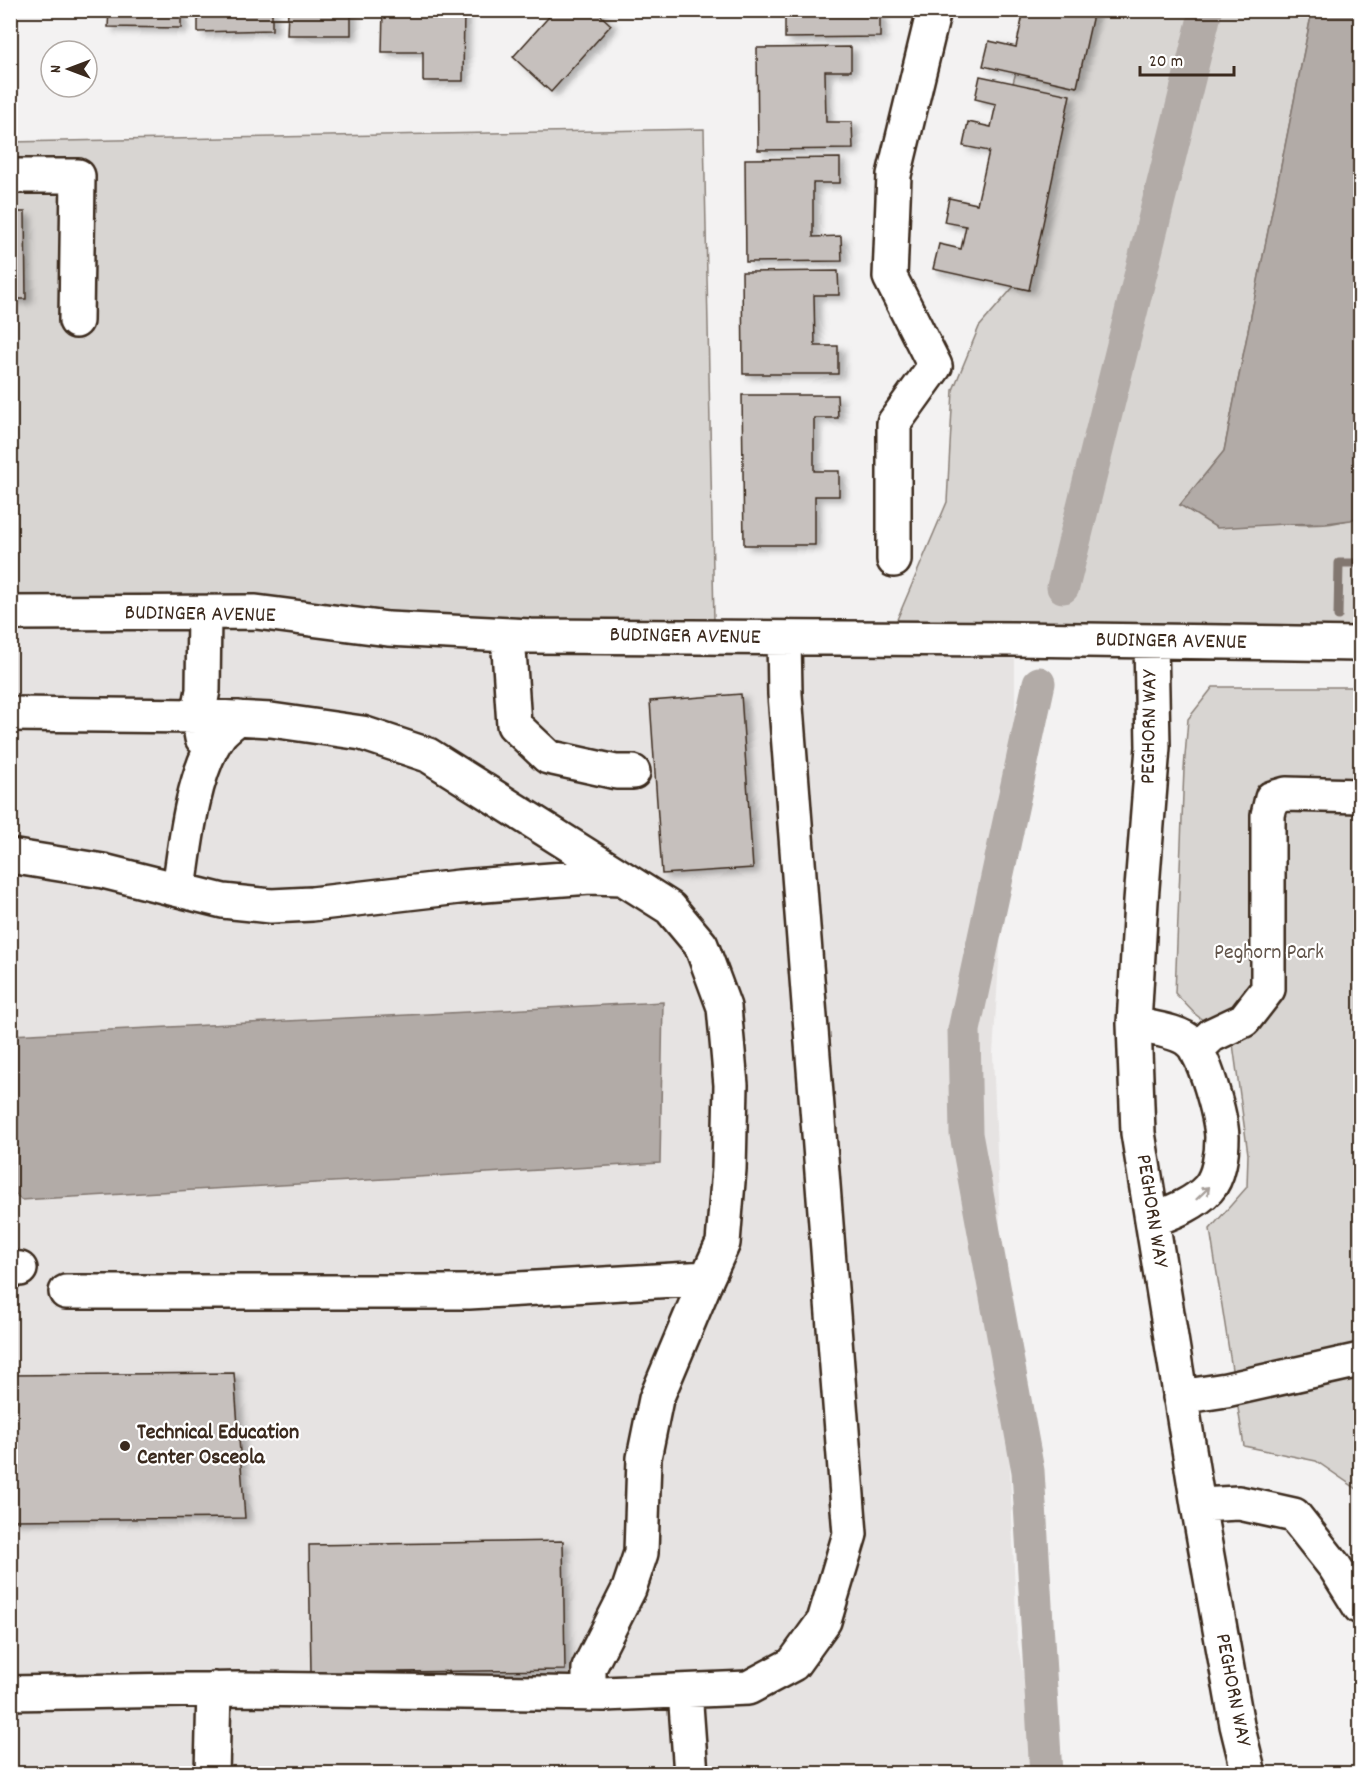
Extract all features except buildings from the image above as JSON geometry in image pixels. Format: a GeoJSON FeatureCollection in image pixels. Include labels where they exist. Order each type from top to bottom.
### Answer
{"type":"FeatureCollection","features":[{"type":"Feature","properties":{"kind":"street"},"geometry":{"type":"LineString","coordinates":[[894,560],[894,423],[935,366],[890,277],[894,175],[934,10]]}},
{"type":"Feature","properties":{"kind":"street"},"geometry":{"type":"LineString","coordinates":[[10,176],[78,176],[76,321]]}},
{"type":"Feature","properties":{"kind":"street","name":"BUDINGER AVENUE"},"geometry":{"type":"LineString","coordinates":[[10,613],[256,612],[388,629],[508,635],[1360,644]]}},
{"type":"Feature","properties":{"kind":"street"},"geometry":{"type":"LineString","coordinates":[[203,767],[202,732],[198,716],[203,690],[204,613]]}},
{"type":"Feature","properties":{"kind":"street"},"geometry":{"type":"LineString","coordinates":[[508,635],[514,725],[548,757],[616,772],[633,772]]}},
{"type":"Feature","properties":{"kind":"street"},"geometry":{"type":"LineString","coordinates":[[10,1693],[214,1689],[589,1694],[748,1688],[793,1664],[824,1621],[850,1534],[785,694],[784,638]]}},
{"type":"Feature","properties":{"kind":"street","name":"PEGHORN WAY"},"geometry":{"type":"LineString","coordinates":[[1151,642],[1153,747],[1134,1024],[1138,1133],[1198,1505],[1237,1725],[1249,1773]]}},
{"type":"Feature","properties":{"kind":"street"},"geometry":{"type":"LineString","coordinates":[[10,714],[198,716],[271,720],[362,733],[428,755],[670,908],[701,945],[724,1007],[730,1085],[729,1169],[723,1243],[656,1399],[644,1458],[641,1553],[629,1589],[589,1668],[589,1694]]}},
{"type":"Feature","properties":{"kind":"street"},"geometry":{"type":"LineString","coordinates":[[179,890],[187,827],[203,767],[221,733],[238,718]]}},
{"type":"Feature","properties":{"kind":"street"},"geometry":{"type":"LineString","coordinates":[[1196,1050],[1212,1035],[1244,1020],[1268,989],[1268,815],[1272,798],[1286,794],[1360,796]]}},
{"type":"Feature","properties":{"kind":"street"},"geometry":{"type":"LineString","coordinates":[[10,856],[103,871],[223,900],[271,906],[312,904],[459,887],[590,877],[622,878]]}},
{"type":"Feature","properties":{"kind":"street"},"geometry":{"type":"LineString","coordinates":[[1134,1024],[1174,1034],[1190,1041],[1207,1068],[1222,1136],[1219,1166],[1209,1188],[1190,1204],[1152,1221]]}},
{"type":"Feature","properties":{"kind":"street"},"geometry":{"type":"LineString","coordinates":[[66,1292],[469,1292],[707,1278]]}},
{"type":"Feature","properties":{"kind":"street"},"geometry":{"type":"LineString","coordinates":[[1180,1397],[1226,1390],[1360,1360]]}},
{"type":"Feature","properties":{"kind":"street"},"geometry":{"type":"LineString","coordinates":[[1198,1505],[1239,1503],[1294,1515],[1335,1567],[1360,1608]]}},
{"type":"Feature","properties":{"kind":"street"},"geometry":{"type":"LineString","coordinates":[[212,1773],[214,1689]]}},
{"type":"Feature","properties":{"kind":"street"},"geometry":{"type":"LineString","coordinates":[[685,1690],[691,1773]]}},
{"type":"Feature","properties":{"kind":"shaded area"},"geometry":{"type":"Polygon","coordinates":[[[1312,11],[1360,11],[1360,515],[1351,520],[1327,523],[1217,528],[1180,505],[1224,451],[1312,11]]]}},
{"type":"Feature","properties":{"kind":"shaded area"},"geometry":{"type":"Polygon","coordinates":[[[255,629],[387,646],[529,652],[1015,655],[1015,716],[993,1054],[1017,1640],[1042,1773],[11,1773],[10,1189],[22,1200],[660,1163],[662,1002],[11,1035],[11,630],[255,629]]]}},
{"type":"Feature","properties":{"kind":"shaded area"},"geometry":{"type":"Polygon","coordinates":[[[663,1002],[660,1163],[21,1200],[11,1189],[11,1035],[663,1002]]]}},
{"type":"Feature","properties":{"kind":"green space"},"geometry":{"type":"Polygon","coordinates":[[[1050,10],[1312,11],[1224,451],[1180,505],[1247,518],[1296,524],[1341,522],[1360,515],[1360,628],[896,622],[947,502],[953,390],[979,327],[1016,284],[1000,130],[1016,72],[1050,10]]]}},
{"type":"Feature","properties":{"kind":"green space"},"geometry":{"type":"Polygon","coordinates":[[[704,129],[714,621],[530,620],[11,597],[10,142],[704,129]]]}},
{"type":"Feature","properties":{"kind":"green space","name":"Peghorn Park"},"geometry":{"type":"Polygon","coordinates":[[[1213,687],[1360,687],[1360,1491],[1316,1461],[1244,1446],[1210,1229],[1247,1187],[1248,1154],[1233,1044],[1195,1014],[1175,993],[1188,719],[1213,687]]]}},
{"type":"Feature","properties":{"kind":"waterway"},"geometry":{"type":"LineString","coordinates":[[1063,587],[1206,10]]}},
{"type":"Feature","properties":{"kind":"waterway"},"geometry":{"type":"LineString","coordinates":[[1338,616],[1339,563],[1360,563]]}},
{"type":"Feature","properties":{"kind":"waterway"},"geometry":{"type":"LineString","coordinates":[[1039,683],[964,1030],[966,1134],[1028,1471],[1046,1774]]}},
{"type":"Feature","properties":{"kind":"place","name":"Technical Education Center Osceola"},"geometry":{"type":"Point","coordinates":[125,1446]}}]}
